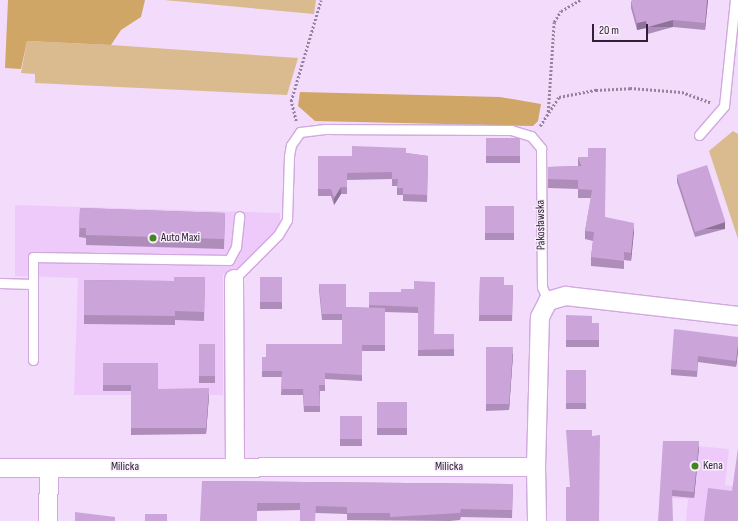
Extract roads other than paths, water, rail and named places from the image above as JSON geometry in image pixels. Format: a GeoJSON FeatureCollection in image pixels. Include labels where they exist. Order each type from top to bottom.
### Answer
{"type":"FeatureCollection","features":[{"type":"Feature","properties":{"kind":"street"},"geometry":{"type":"LineString","coordinates":[[234,279],[235,467]]}},
{"type":"Feature","properties":{"kind":"street"},"geometry":{"type":"LineString","coordinates":[[537,521],[536,467],[540,317],[548,301],[566,296],[738,316]]}},
{"type":"Feature","properties":{"kind":"street","name":"Milicka"},"geometry":{"type":"LineString","coordinates":[[0,468],[536,467]]}},
{"type":"Feature","properties":{"kind":"street"},"geometry":{"type":"LineString","coordinates":[[48,521],[49,468]]}},
{"type":"Feature","properties":{"kind":"lane"},"geometry":{"type":"LineString","coordinates":[[699,135],[724,106],[735,0]]}},
{"type":"Feature","properties":{"kind":"lane","name":"Pakosławska"},"geometry":{"type":"LineString","coordinates":[[234,279],[278,235],[287,220],[289,156],[291,145],[300,132],[326,128],[511,130],[534,140],[541,148],[542,287],[548,301]]}},
{"type":"Feature","properties":{"kind":"lane"},"geometry":{"type":"LineString","coordinates":[[33,360],[33,257],[229,260],[236,247],[239,216]]}},
{"type":"Feature","properties":{"kind":"lane"},"geometry":{"type":"LineString","coordinates":[[0,284],[32,284]]}},
{"type":"Feature","properties":{"kind":"place","name":"Auto Maxi"},"geometry":{"type":"Point","coordinates":[153,238]}},
{"type":"Feature","properties":{"kind":"place","name":"Kena"},"geometry":{"type":"Point","coordinates":[695,466]}}]}
